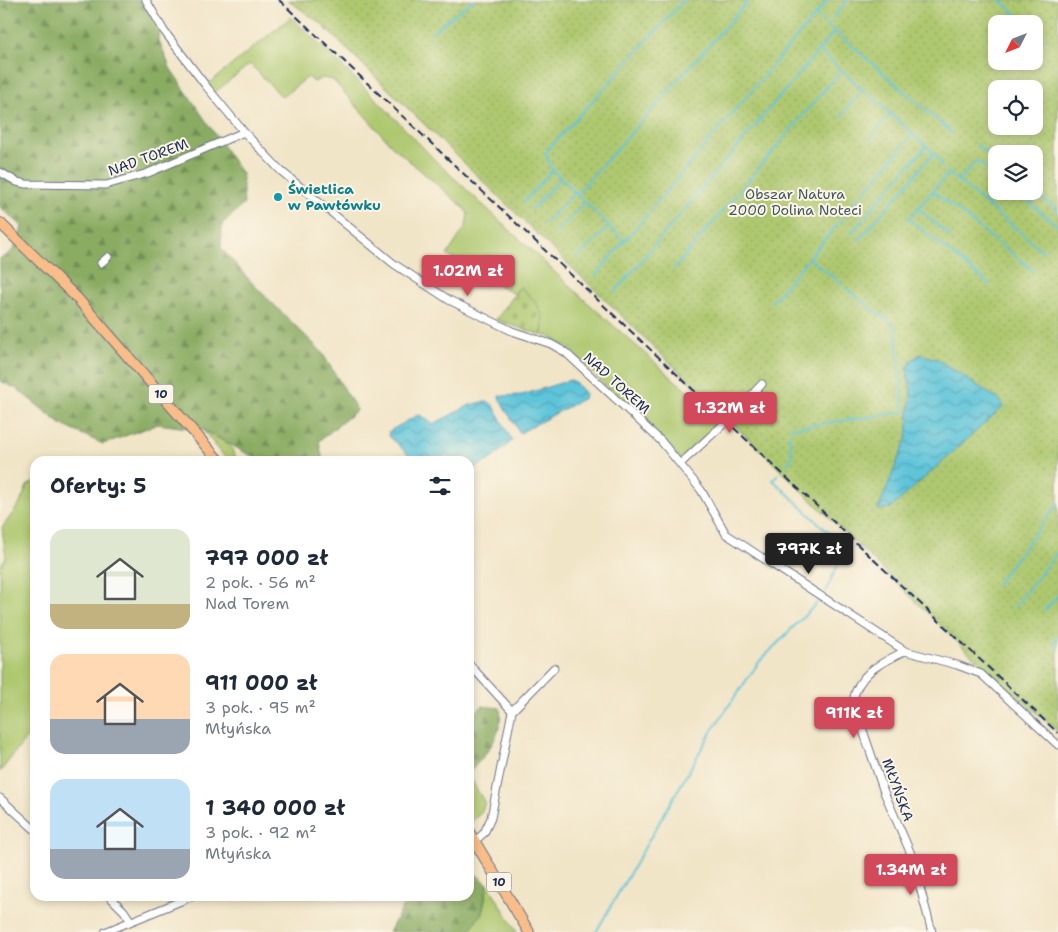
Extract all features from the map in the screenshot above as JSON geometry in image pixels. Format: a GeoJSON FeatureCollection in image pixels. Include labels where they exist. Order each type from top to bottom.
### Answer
{"type":"FeatureCollection","features":[{"type":"Feature","properties":{"kind":"highway","name":"10"},"geometry":{"type":"LineString","coordinates":[[0,224],[76,298],[215,456]]}},
{"type":"Feature","properties":{"kind":"highway","name":"10"},"geometry":{"type":"LineString","coordinates":[[0,231],[12,237]]}},
{"type":"Feature","properties":{"kind":"highway","name":"10"},"geometry":{"type":"LineString","coordinates":[[474,840],[529,932]]}},
{"type":"Feature","properties":{"kind":"street","name":"NAD TOREM"},"geometry":{"type":"LineString","coordinates":[[146,0],[170,38],[244,132],[281,171],[394,264],[449,300],[512,331],[551,344],[565,352],[661,441],[701,490],[726,534],[905,651],[957,665],[981,674],[1058,745]]}},
{"type":"Feature","properties":{"kind":"street","name":"NAD TOREM"},"geometry":{"type":"LineString","coordinates":[[0,172],[17,182],[26,184],[106,185],[148,173],[244,132]]}},
{"type":"Feature","properties":{"kind":"street"},"geometry":{"type":"LineString","coordinates":[[101,263],[108,258]]}},
{"type":"Feature","properties":{"kind":"street"},"geometry":{"type":"LineString","coordinates":[[680,464],[727,422],[762,384]]}},
{"type":"Feature","properties":{"kind":"street","name":"MŁYŃSKA"},"geometry":{"type":"LineString","coordinates":[[905,651],[875,666],[867,673],[855,690],[853,700],[884,792],[911,854],[932,932]]}},
{"type":"Feature","properties":{"kind":"street"},"geometry":{"type":"LineString","coordinates":[[474,836],[484,833],[490,818],[512,712],[554,668]]}},
{"type":"Feature","properties":{"kind":"street"},"geometry":{"type":"LineString","coordinates":[[474,670],[512,712]]}},
{"type":"Feature","properties":{"kind":"street"},"geometry":{"type":"LineString","coordinates":[[0,798],[30,825]]}},
{"type":"Feature","properties":{"kind":"street"},"geometry":{"type":"LineString","coordinates":[[114,901],[130,920]]}},
{"type":"Feature","properties":{"kind":"street"},"geometry":{"type":"LineString","coordinates":[[105,932],[130,920],[180,901]]}},
{"type":"Feature","properties":{"kind":"green space"},"geometry":{"type":"Polygon","coordinates":[[[0,0],[139,0],[160,28],[159,40],[170,68],[242,174],[244,204],[222,224],[221,248],[253,284],[321,351],[357,410],[319,441],[322,456],[252,456],[203,430],[158,424],[103,444],[62,425],[17,389],[0,381],[0,258],[13,250],[18,241],[22,226],[0,207],[0,0]]]}},
{"type":"Feature","properties":{"kind":"green space","name":"Obszar Natura 2000 Dolina Noteci"},"geometry":{"type":"Polygon","coordinates":[[[288,0],[1058,0],[1058,732],[973,657],[320,23],[288,0]]]}},
{"type":"Feature","properties":{"kind":"green space"},"geometry":{"type":"Polygon","coordinates":[[[291,17],[375,98],[437,162],[587,302],[722,422],[680,460],[668,444],[619,400],[569,348],[548,336],[541,335],[541,314],[535,302],[520,287],[514,294],[447,255],[466,226],[468,214],[462,206],[392,146],[333,80],[322,78],[314,82],[308,77],[282,97],[250,64],[214,93],[208,84],[291,17]]]}},
{"type":"Feature","properties":{"kind":"green space"},"geometry":{"type":"Polygon","coordinates":[[[520,287],[539,308],[543,320],[541,335],[496,320],[520,287]]]}},
{"type":"Feature","properties":{"kind":"green space"},"geometry":{"type":"Polygon","coordinates":[[[203,430],[229,444],[235,456],[224,456],[203,430]]]}},
{"type":"Feature","properties":{"kind":"green space"},"geometry":{"type":"Polygon","coordinates":[[[30,484],[30,733],[0,772],[0,566],[6,557],[2,528],[20,503],[27,486],[30,484]]]}},
{"type":"Feature","properties":{"kind":"green space"},"geometry":{"type":"Polygon","coordinates":[[[482,706],[500,708],[501,718],[492,744],[474,767],[474,715],[482,706]]]}},
{"type":"Feature","properties":{"kind":"green space"},"geometry":{"type":"Polygon","coordinates":[[[474,784],[485,803],[481,813],[474,819],[474,784]]]}},
{"type":"Feature","properties":{"kind":"green space"},"geometry":{"type":"Polygon","coordinates":[[[474,873],[488,884],[482,913],[468,932],[389,932],[406,901],[474,901],[474,873]]]}},
{"type":"Feature","properties":{"kind":"green space"},"geometry":{"type":"Polygon","coordinates":[[[488,884],[517,932],[468,932],[482,913],[488,884]]]}},
{"type":"Feature","properties":{"kind":"water"},"geometry":{"type":"Polygon","coordinates":[[[920,354],[937,359],[1001,401],[1004,406],[891,508],[878,510],[907,437],[911,392],[907,369],[912,360],[920,354]]]}},
{"type":"Feature","properties":{"kind":"water"},"geometry":{"type":"Polygon","coordinates":[[[570,380],[574,381],[585,394],[584,398],[520,433],[499,396],[522,395],[570,380]]]}},
{"type":"Feature","properties":{"kind":"water"},"geometry":{"type":"Polygon","coordinates":[[[489,402],[494,406],[512,441],[490,460],[474,468],[474,456],[410,456],[389,436],[388,432],[416,416],[420,415],[433,424],[470,405],[489,402]]]}},
{"type":"Feature","properties":{"kind":"waterway"},"geometry":{"type":"LineString","coordinates":[[431,33],[473,0]]}},
{"type":"Feature","properties":{"kind":"waterway"},"geometry":{"type":"LineString","coordinates":[[624,241],[552,169],[545,153],[684,0]]}},
{"type":"Feature","properties":{"kind":"waterway"},"geometry":{"type":"LineString","coordinates":[[577,194],[749,0]]}},
{"type":"Feature","properties":{"kind":"waterway"},"geometry":{"type":"LineString","coordinates":[[596,275],[828,0]]}},
{"type":"Feature","properties":{"kind":"waterway"},"geometry":{"type":"LineString","coordinates":[[833,18],[848,0]]}},
{"type":"Feature","properties":{"kind":"waterway"},"geometry":{"type":"LineString","coordinates":[[1001,0],[1017,15]]}},
{"type":"Feature","properties":{"kind":"waterway"},"geometry":{"type":"LineString","coordinates":[[615,292],[835,31],[816,15]]}},
{"type":"Feature","properties":{"kind":"waterway"},"geometry":{"type":"LineString","coordinates":[[835,31],[952,133]]}},
{"type":"Feature","properties":{"kind":"waterway"},"geometry":{"type":"LineString","coordinates":[[772,302],[913,134],[819,50]]}},
{"type":"Feature","properties":{"kind":"waterway"},"geometry":{"type":"LineString","coordinates":[[674,269],[841,70]]}},
{"type":"Feature","properties":{"kind":"waterway"},"geometry":{"type":"LineString","coordinates":[[841,117],[862,89]]}},
{"type":"Feature","properties":{"kind":"waterway"},"geometry":{"type":"LineString","coordinates":[[870,140],[890,114]]}},
{"type":"Feature","properties":{"kind":"waterway"},"geometry":{"type":"LineString","coordinates":[[913,134],[937,156],[942,167]]}},
{"type":"Feature","properties":{"kind":"waterway"},"geometry":{"type":"LineString","coordinates":[[976,144],[988,154]]}},
{"type":"Feature","properties":{"kind":"waterway"},"geometry":{"type":"LineString","coordinates":[[851,233],[926,146]]}},
{"type":"Feature","properties":{"kind":"waterway"},"geometry":{"type":"LineString","coordinates":[[859,240],[934,153]]}},
{"type":"Feature","properties":{"kind":"waterway"},"geometry":{"type":"LineString","coordinates":[[947,172],[958,181],[977,161],[988,170]]}},
{"type":"Feature","properties":{"kind":"waterway"},"geometry":{"type":"LineString","coordinates":[[524,202],[552,170]]}},
{"type":"Feature","properties":{"kind":"waterway"},"geometry":{"type":"LineString","coordinates":[[948,173],[909,219],[990,285]]}},
{"type":"Feature","properties":{"kind":"waterway"},"geometry":{"type":"LineString","coordinates":[[532,209],[561,178]]}},
{"type":"Feature","properties":{"kind":"waterway"},"geometry":{"type":"LineString","coordinates":[[958,181],[1044,252]]}},
{"type":"Feature","properties":{"kind":"waterway"},"geometry":{"type":"LineString","coordinates":[[933,191],[1034,271]]}},
{"type":"Feature","properties":{"kind":"waterway"},"geometry":{"type":"LineString","coordinates":[[545,223],[575,193]]}},
{"type":"Feature","properties":{"kind":"waterway"},"geometry":{"type":"LineString","coordinates":[[1043,198],[1058,211]]}},
{"type":"Feature","properties":{"kind":"waterway"},"geometry":{"type":"LineString","coordinates":[[1026,200],[1058,226]]}},
{"type":"Feature","properties":{"kind":"waterway"},"geometry":{"type":"LineString","coordinates":[[556,233],[585,202]]}},
{"type":"Feature","properties":{"kind":"waterway"},"geometry":{"type":"LineString","coordinates":[[919,209],[951,237]]}},
{"type":"Feature","properties":{"kind":"waterway"},"geometry":{"type":"LineString","coordinates":[[578,257],[609,227]]}},
{"type":"Feature","properties":{"kind":"waterway"},"geometry":{"type":"LineString","coordinates":[[809,258],[842,284]]}},
{"type":"Feature","properties":{"kind":"waterway"},"geometry":{"type":"LineString","coordinates":[[791,428],[904,412],[895,327],[846,288]]}},
{"type":"Feature","properties":{"kind":"waterway"},"geometry":{"type":"LineString","coordinates":[[787,465],[792,458],[789,433]]}},
{"type":"Feature","properties":{"kind":"waterway"},"geometry":{"type":"LineString","coordinates":[[778,474],[773,480],[845,548],[826,591]]}},
{"type":"Feature","properties":{"kind":"waterway"},"geometry":{"type":"LineString","coordinates":[[996,585],[1058,503]]}},
{"type":"Feature","properties":{"kind":"waterway"},"geometry":{"type":"LineString","coordinates":[[1014,608],[1058,551]]}},
{"type":"Feature","properties":{"kind":"waterway"},"geometry":{"type":"LineString","coordinates":[[1045,610],[1058,595]]}},
{"type":"Feature","properties":{"kind":"waterway"},"geometry":{"type":"LineString","coordinates":[[596,932],[713,729],[759,662],[820,600]]}},
{"type":"Feature","properties":{"kind":"waterway"},"geometry":{"type":"LineString","coordinates":[[1058,637],[1053,643],[1058,648]]}},
{"type":"Feature","properties":{"kind":"railway"},"geometry":{"type":"LineString","coordinates":[[279,0],[1058,733]]}},
{"type":"Feature","properties":{"kind":"place","name":"Świetlica w Pawłówku"},"geometry":{"type":"Point","coordinates":[278,197]}}]}
